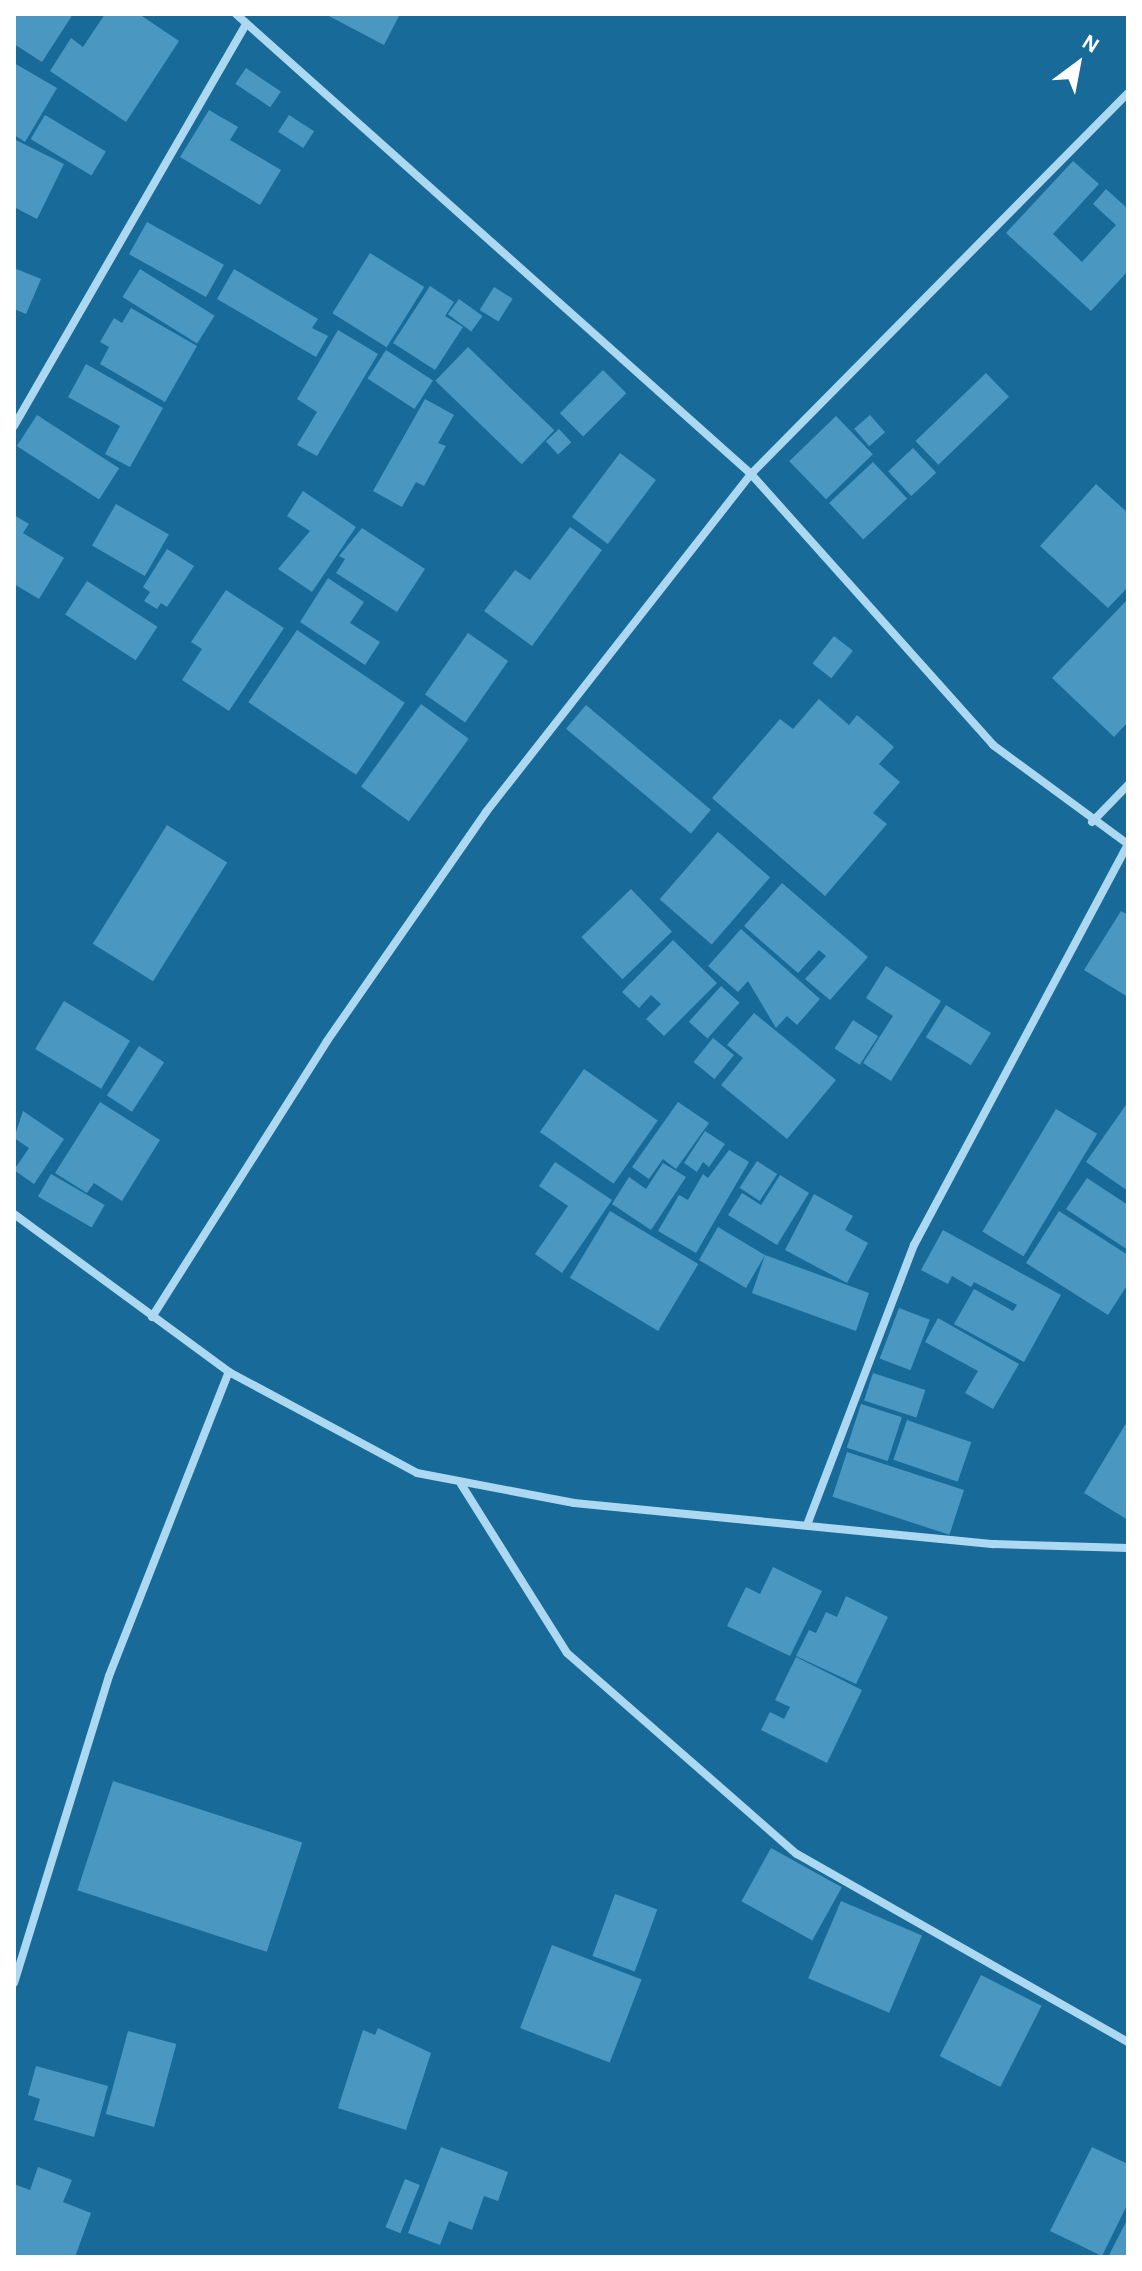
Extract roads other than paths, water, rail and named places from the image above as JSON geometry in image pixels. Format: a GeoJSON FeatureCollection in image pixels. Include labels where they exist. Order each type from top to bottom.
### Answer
{"type":"FeatureCollection","features":[{"type":"Feature","properties":{"kind":"street"},"geometry":{"type":"LineString","coordinates":[[236,14],[751,474],[993,745],[1092,822],[1128,844],[914,1245],[807,1525]]}},
{"type":"Feature","properties":{"kind":"street"},"geometry":{"type":"LineString","coordinates":[[14,426],[246,24]]}},
{"type":"Feature","properties":{"kind":"street"},"geometry":{"type":"LineString","coordinates":[[152,1317],[327,1041],[486,812],[751,474],[1128,93]]}},
{"type":"Feature","properties":{"kind":"street"},"geometry":{"type":"LineString","coordinates":[[1092,822],[1128,785]]}},
{"type":"Feature","properties":{"kind":"street"},"geometry":{"type":"LineString","coordinates":[[14,1214],[229,1372],[417,1473],[461,1484],[574,1503],[994,1544],[1128,1548]]}},
{"type":"Feature","properties":{"kind":"street"},"geometry":{"type":"LineString","coordinates":[[14,1983],[109,1676],[229,1372]]}},
{"type":"Feature","properties":{"kind":"street"},"geometry":{"type":"LineString","coordinates":[[461,1484],[567,1653],[797,1854],[1128,2042]]}}]}
